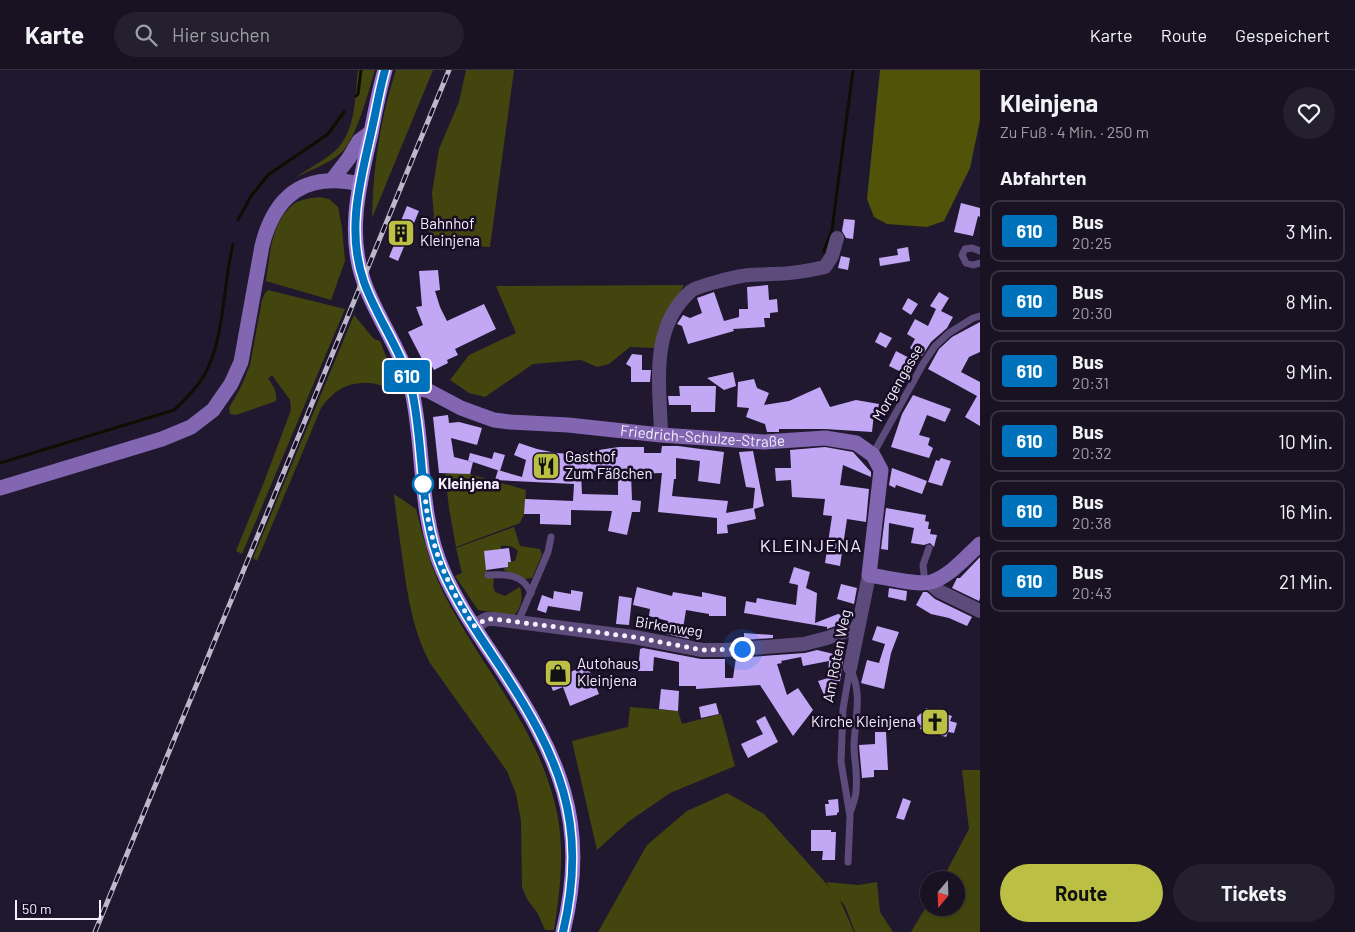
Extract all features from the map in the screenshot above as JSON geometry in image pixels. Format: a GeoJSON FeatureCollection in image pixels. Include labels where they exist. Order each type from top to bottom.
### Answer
{"type":"FeatureCollection","features":[{"type":"Feature","properties":{"kind":"main road"},"geometry":{"type":"LineString","coordinates":[[385,70],[360,184],[355,225],[355,242],[360,268],[371,301],[399,355],[412,390],[426,504],[434,546],[449,584],[532,717],[553,758],[565,796],[572,832],[573,869],[570,900],[563,932]]}},
{"type":"Feature","properties":{"kind":"street"},"geometry":{"type":"LineString","coordinates":[[332,180],[359,142],[371,132]]}},
{"type":"Feature","properties":{"kind":"street"},"geometry":{"type":"LineString","coordinates":[[0,488],[162,439],[191,427],[213,410],[231,384],[241,362],[262,246],[270,220],[275,211],[290,194],[302,188],[332,180],[360,184]]}},
{"type":"Feature","properties":{"kind":"street"},"geometry":{"type":"LineString","coordinates":[[661,435],[659,354],[661,340],[676,309],[692,289],[742,276],[813,270],[825,267],[832,256],[838,238]]}},
{"type":"Feature","properties":{"kind":"street","name":"Friedrich-Schulze-Straße"},"geometry":{"type":"LineString","coordinates":[[412,390],[421,389],[460,408],[494,420],[764,442],[825,438],[856,443],[873,455]]}},
{"type":"Feature","properties":{"kind":"street"},"geometry":{"type":"LineString","coordinates":[[873,455],[881,470],[870,575],[928,583],[980,611]]}},
{"type":"Feature","properties":{"kind":"street"},"geometry":{"type":"LineString","coordinates":[[928,583],[949,572],[980,544]]}},
{"type":"Feature","properties":{"kind":"street","name":"Am Roten Weg"},"geometry":{"type":"LineString","coordinates":[[850,668],[870,575]]}},
{"type":"Feature","properties":{"kind":"street","name":"Birkenweg"},"geometry":{"type":"LineString","coordinates":[[474,626],[487,619],[518,622],[634,637],[702,650],[804,644],[858,627]]}},
{"type":"Feature","properties":{"kind":"lane"},"geometry":{"type":"LineString","coordinates":[[980,251],[972,248],[965,249],[962,255],[966,263],[973,265],[980,263]]}},
{"type":"Feature","properties":{"kind":"lane","name":"Morgengasse"},"geometry":{"type":"LineString","coordinates":[[873,455],[919,371],[935,346],[948,334],[973,318],[980,316]]}},
{"type":"Feature","properties":{"kind":"lane"},"geometry":{"type":"LineString","coordinates":[[518,622],[548,552],[551,536]]}},
{"type":"Feature","properties":{"kind":"lane"},"geometry":{"type":"LineString","coordinates":[[928,583],[923,564],[929,548]]}},
{"type":"Feature","properties":{"kind":"lane"},"geometry":{"type":"LineString","coordinates":[[488,575],[503,574],[514,577],[527,585],[531,593]]}},
{"type":"Feature","properties":{"kind":"lane"},"geometry":{"type":"LineString","coordinates":[[850,668],[855,677],[858,696],[854,746],[856,791],[850,816]]}},
{"type":"Feature","properties":{"kind":"lane","name":"Am Roten Weg"},"geometry":{"type":"LineString","coordinates":[[848,862],[850,816],[841,762],[843,709],[850,668]]}},
{"type":"Feature","properties":{"kind":"shaded area"},"geometry":{"type":"Polygon","coordinates":[[[358,70],[375,70],[357,126],[347,147],[331,160],[296,177],[330,155],[344,140],[354,111],[358,70]]]}},
{"type":"Feature","properties":{"kind":"shaded area"},"geometry":{"type":"Polygon","coordinates":[[[396,70],[433,70],[372,218],[378,143],[390,88],[396,70]]]}},
{"type":"Feature","properties":{"kind":"shaded area"},"geometry":{"type":"Polygon","coordinates":[[[466,70],[514,70],[490,247],[433,244],[429,230],[434,216],[432,193],[439,149],[459,102],[466,70]]]}},
{"type":"Feature","properties":{"kind":"shaded area"},"geometry":{"type":"Polygon","coordinates":[[[880,70],[980,70],[980,120],[970,168],[944,221],[927,227],[887,224],[874,217],[867,199],[880,70]]]}},
{"type":"Feature","properties":{"kind":"shaded area"},"geometry":{"type":"Polygon","coordinates":[[[320,197],[329,199],[338,207],[342,228],[345,261],[331,300],[266,281],[273,239],[280,220],[286,211],[297,202],[320,197]]]}},
{"type":"Feature","properties":{"kind":"shaded area"},"geometry":{"type":"Polygon","coordinates":[[[684,285],[660,331],[655,348],[630,347],[609,364],[597,367],[581,360],[533,364],[485,397],[469,393],[450,380],[469,355],[516,333],[496,286],[684,285]]]}},
{"type":"Feature","properties":{"kind":"shaded area"},"geometry":{"type":"Polygon","coordinates":[[[268,290],[345,309],[242,554],[236,551],[291,410],[290,400],[272,375],[268,379],[275,389],[276,401],[236,415],[230,414],[229,408],[241,387],[250,365],[262,300],[268,290]]]}},
{"type":"Feature","properties":{"kind":"shaded area"},"geometry":{"type":"Polygon","coordinates":[[[354,315],[374,339],[380,341],[395,380],[382,385],[358,383],[345,387],[334,393],[321,408],[257,561],[253,558],[354,315]]]}},
{"type":"Feature","properties":{"kind":"shaded area"},"geometry":{"type":"Polygon","coordinates":[[[445,474],[470,474],[526,490],[524,514],[520,523],[456,547],[445,474]]]}},
{"type":"Feature","properties":{"kind":"shaded area"},"geometry":{"type":"Polygon","coordinates":[[[394,494],[416,509],[438,582],[458,619],[523,726],[549,782],[557,813],[561,842],[560,886],[554,930],[545,930],[522,887],[521,821],[516,794],[507,771],[430,663],[419,637],[408,596],[394,494]]]}},
{"type":"Feature","properties":{"kind":"shaded area"},"geometry":{"type":"Polygon","coordinates":[[[514,527],[520,546],[540,549],[542,555],[532,578],[524,579],[505,571],[504,568],[508,567],[508,562],[515,561],[518,551],[512,547],[501,546],[501,549],[484,552],[488,578],[494,578],[493,586],[495,592],[505,596],[520,587],[522,598],[519,609],[514,615],[478,610],[455,576],[462,573],[456,548],[514,527]]]}},
{"type":"Feature","properties":{"kind":"shaded area"},"geometry":{"type":"Polygon","coordinates":[[[630,707],[678,711],[682,724],[721,714],[735,766],[670,793],[628,822],[597,850],[572,741],[628,727],[630,707]]]}},
{"type":"Feature","properties":{"kind":"shaded area"},"geometry":{"type":"Polygon","coordinates":[[[962,770],[980,770],[980,932],[911,932],[921,916],[965,916],[965,871],[947,871],[969,829],[962,770]]]}},
{"type":"Feature","properties":{"kind":"shaded area"},"geometry":{"type":"Polygon","coordinates":[[[727,793],[764,814],[831,889],[826,882],[858,885],[877,882],[880,912],[893,932],[855,932],[845,906],[840,900],[854,932],[598,932],[647,845],[687,811],[727,793]]]}},
{"type":"Feature","properties":{"kind":"building"},"geometry":{"type":"Polygon","coordinates":[[[961,203],[980,208],[980,217],[978,216],[973,236],[954,232],[961,203]]]}},
{"type":"Feature","properties":{"kind":"building","name":"Bahnhof Kleinjena"},"geometry":{"type":"Polygon","coordinates":[[[407,206],[419,211],[398,261],[389,257],[396,240],[391,238],[395,227],[398,228],[407,206]]]}},
{"type":"Feature","properties":{"kind":"building"},"geometry":{"type":"Polygon","coordinates":[[[844,219],[855,220],[853,239],[846,238],[842,231],[844,219]]]}},
{"type":"Feature","properties":{"kind":"building"},"geometry":{"type":"Polygon","coordinates":[[[908,247],[910,261],[880,266],[879,258],[898,255],[897,249],[908,247]]]}},
{"type":"Feature","properties":{"kind":"building"},"geometry":{"type":"Polygon","coordinates":[[[841,256],[850,258],[848,270],[838,268],[841,256]]]}},
{"type":"Feature","properties":{"kind":"building"},"geometry":{"type":"Polygon","coordinates":[[[438,270],[440,290],[435,291],[447,321],[484,304],[496,329],[455,349],[458,355],[447,360],[448,363],[434,370],[430,363],[425,365],[408,332],[423,325],[416,307],[422,306],[419,271],[438,270]]]}},
{"type":"Feature","properties":{"kind":"building"},"geometry":{"type":"Polygon","coordinates":[[[768,285],[769,300],[777,299],[778,312],[770,313],[770,318],[764,318],[765,327],[733,329],[734,331],[688,344],[682,326],[677,324],[683,315],[690,318],[702,313],[697,298],[714,292],[724,321],[739,317],[739,309],[748,309],[747,287],[768,285]]]}},
{"type":"Feature","properties":{"kind":"building"},"geometry":{"type":"Polygon","coordinates":[[[939,292],[949,298],[941,311],[953,317],[947,328],[931,342],[922,356],[910,348],[915,339],[907,334],[915,319],[928,326],[936,309],[930,306],[939,292]]]}},
{"type":"Feature","properties":{"kind":"building"},"geometry":{"type":"Polygon","coordinates":[[[908,298],[918,304],[911,315],[902,309],[908,298]]]}},
{"type":"Feature","properties":{"kind":"building"},"geometry":{"type":"Polygon","coordinates":[[[980,322],[980,352],[969,357],[961,372],[980,382],[980,426],[965,417],[977,396],[928,369],[939,349],[952,337],[980,322]]]}},
{"type":"Feature","properties":{"kind":"building"},"geometry":{"type":"Polygon","coordinates":[[[880,332],[892,338],[886,348],[875,342],[880,332]]]}},
{"type":"Feature","properties":{"kind":"building"},"geometry":{"type":"Polygon","coordinates":[[[896,351],[913,360],[905,374],[889,366],[896,351]]]}},
{"type":"Feature","properties":{"kind":"building"},"geometry":{"type":"Polygon","coordinates":[[[632,354],[642,355],[642,370],[651,370],[650,382],[631,382],[631,367],[626,364],[632,354]]]}},
{"type":"Feature","properties":{"kind":"building"},"geometry":{"type":"Polygon","coordinates":[[[733,372],[736,386],[724,390],[707,378],[733,372]]]}},
{"type":"Feature","properties":{"kind":"building"},"geometry":{"type":"Polygon","coordinates":[[[754,379],[757,388],[769,393],[764,405],[789,401],[820,387],[830,407],[856,400],[879,404],[877,414],[874,413],[872,432],[779,429],[779,432],[767,432],[765,424],[746,417],[749,408],[737,407],[738,382],[754,379]]]}},
{"type":"Feature","properties":{"kind":"building"},"geometry":{"type":"Polygon","coordinates":[[[679,386],[716,386],[715,412],[691,412],[691,405],[669,405],[668,396],[680,396],[679,386]]]}},
{"type":"Feature","properties":{"kind":"building"},"geometry":{"type":"Polygon","coordinates":[[[913,395],[951,409],[945,422],[927,415],[919,435],[930,438],[928,445],[933,448],[929,458],[891,447],[902,414],[913,395]]]}},
{"type":"Feature","properties":{"kind":"building"},"geometry":{"type":"Polygon","coordinates":[[[448,415],[449,423],[459,422],[482,428],[477,445],[451,438],[454,457],[468,461],[470,453],[492,459],[494,452],[505,455],[500,471],[473,462],[470,474],[439,473],[433,417],[448,415]]]}},
{"type":"Feature","properties":{"kind":"building"},"geometry":{"type":"Polygon","coordinates":[[[519,443],[556,453],[572,454],[619,447],[644,447],[644,453],[661,453],[662,446],[678,446],[724,452],[720,484],[698,481],[700,461],[676,458],[676,479],[674,479],[672,496],[728,501],[726,513],[753,508],[755,488],[746,487],[739,452],[753,451],[764,506],[754,509],[756,519],[727,525],[728,533],[717,534],[717,518],[658,512],[662,473],[631,474],[632,500],[641,501],[640,512],[632,512],[627,535],[608,531],[612,511],[571,510],[571,525],[540,524],[540,514],[524,514],[525,499],[573,501],[574,484],[495,480],[498,470],[522,477],[526,460],[514,455],[519,443]],[[618,468],[581,473],[582,494],[618,495],[618,468]]]}},
{"type":"Feature","properties":{"kind":"building"},"geometry":{"type":"Polygon","coordinates":[[[825,447],[853,452],[871,472],[871,477],[843,465],[840,485],[869,489],[866,522],[847,519],[840,566],[825,563],[832,516],[823,515],[825,499],[792,497],[791,480],[776,481],[775,468],[791,468],[790,450],[825,447]]]}},
{"type":"Feature","properties":{"kind":"building"},"geometry":{"type":"Polygon","coordinates":[[[941,458],[951,461],[942,486],[928,482],[936,460],[939,461],[941,458]]]}},
{"type":"Feature","properties":{"kind":"building"},"geometry":{"type":"Polygon","coordinates":[[[892,468],[927,481],[922,494],[896,485],[895,488],[889,485],[892,468]]]}},
{"type":"Feature","properties":{"kind":"building"},"geometry":{"type":"Polygon","coordinates":[[[886,508],[926,515],[925,521],[929,522],[928,529],[931,529],[930,534],[937,535],[934,547],[930,543],[924,545],[911,543],[914,528],[889,523],[888,550],[881,549],[886,508]]]}},
{"type":"Feature","properties":{"kind":"building"},"geometry":{"type":"Polygon","coordinates":[[[509,548],[511,562],[508,562],[508,567],[486,570],[484,551],[509,548]]]}},
{"type":"Feature","properties":{"kind":"building"},"geometry":{"type":"Polygon","coordinates":[[[980,557],[979,601],[952,588],[957,578],[960,578],[980,557]]]}},
{"type":"Feature","properties":{"kind":"building"},"geometry":{"type":"Polygon","coordinates":[[[794,567],[810,572],[806,588],[817,593],[815,623],[838,614],[841,615],[844,623],[827,629],[827,627],[744,613],[746,601],[756,603],[757,598],[796,605],[798,585],[789,583],[794,567]]]}},
{"type":"Feature","properties":{"kind":"building"},"geometry":{"type":"Polygon","coordinates":[[[841,584],[857,588],[854,604],[837,599],[841,584]]]}},
{"type":"Feature","properties":{"kind":"building"},"geometry":{"type":"Polygon","coordinates":[[[637,587],[672,596],[673,592],[702,597],[702,592],[726,597],[726,616],[709,616],[709,614],[686,610],[682,635],[689,636],[689,639],[666,634],[668,621],[649,616],[650,609],[633,605],[637,587]]]}},
{"type":"Feature","properties":{"kind":"building"},"geometry":{"type":"Polygon","coordinates":[[[889,588],[907,591],[906,601],[888,597],[889,588]]]}},
{"type":"Feature","properties":{"kind":"building"},"geometry":{"type":"Polygon","coordinates":[[[571,590],[583,592],[580,611],[548,606],[546,613],[537,610],[542,595],[553,599],[554,591],[571,594],[571,590]]]}},
{"type":"Feature","properties":{"kind":"building"},"geometry":{"type":"Polygon","coordinates":[[[923,592],[927,592],[935,599],[972,617],[967,626],[949,618],[931,614],[916,605],[923,592]]]}},
{"type":"Feature","properties":{"kind":"building"},"geometry":{"type":"Polygon","coordinates":[[[619,596],[632,598],[629,625],[616,624],[619,596]]]}},
{"type":"Feature","properties":{"kind":"building"},"geometry":{"type":"Polygon","coordinates":[[[877,626],[899,632],[891,653],[884,689],[861,683],[867,660],[879,663],[885,644],[872,640],[877,626]]]}},
{"type":"Feature","properties":{"kind":"building"},"geometry":{"type":"Polygon","coordinates":[[[744,633],[773,635],[773,638],[744,640],[744,633]]]}},
{"type":"Feature","properties":{"kind":"building"},"geometry":{"type":"Polygon","coordinates":[[[844,641],[846,642],[840,681],[833,683],[824,695],[818,681],[828,678],[829,661],[803,666],[801,657],[781,661],[782,663],[777,664],[787,695],[798,688],[813,710],[793,736],[760,685],[696,689],[696,686],[679,686],[679,662],[654,657],[653,671],[638,671],[640,649],[643,648],[701,659],[725,659],[725,678],[733,678],[736,658],[805,653],[817,650],[838,655],[844,641]]]}},
{"type":"Feature","properties":{"kind":"building"},"geometry":{"type":"Polygon","coordinates":[[[564,663],[568,673],[587,665],[599,694],[570,706],[563,687],[553,691],[545,671],[564,663]]]}},
{"type":"Feature","properties":{"kind":"building"},"geometry":{"type":"Polygon","coordinates":[[[661,689],[679,691],[678,711],[659,709],[661,689]]]}},
{"type":"Feature","properties":{"kind":"building"},"geometry":{"type":"Polygon","coordinates":[[[716,703],[719,714],[701,718],[699,707],[716,703]]]}},
{"type":"Feature","properties":{"kind":"building","name":"Kirche Kleinjena"},"geometry":{"type":"Polygon","coordinates":[[[926,708],[952,716],[950,721],[957,723],[954,733],[948,732],[946,737],[920,729],[921,726],[917,721],[917,717],[925,712],[926,708]]]}},
{"type":"Feature","properties":{"kind":"building"},"geometry":{"type":"Polygon","coordinates":[[[765,716],[778,742],[748,758],[741,744],[763,734],[756,721],[765,716]]]}},
{"type":"Feature","properties":{"kind":"building"},"geometry":{"type":"Polygon","coordinates":[[[875,732],[886,732],[888,770],[874,770],[874,777],[862,778],[859,745],[875,744],[875,732]]]}},
{"type":"Feature","properties":{"kind":"building"},"geometry":{"type":"Polygon","coordinates":[[[903,798],[911,801],[904,820],[896,818],[903,798]]]}},
{"type":"Feature","properties":{"kind":"building"},"geometry":{"type":"Polygon","coordinates":[[[838,799],[839,812],[837,815],[826,816],[825,804],[829,804],[828,800],[838,799]]]}},
{"type":"Feature","properties":{"kind":"building"},"geometry":{"type":"Polygon","coordinates":[[[811,830],[831,830],[831,832],[836,832],[835,860],[822,860],[823,851],[811,851],[811,830]]]}},
{"type":"Feature","properties":{"kind":"waterway"},"geometry":{"type":"LineString","coordinates":[[356,96],[358,94],[361,70]]}},
{"type":"Feature","properties":{"kind":"waterway"},"geometry":{"type":"LineString","coordinates":[[824,251],[832,230],[853,70]]}},
{"type":"Feature","properties":{"kind":"waterway"},"geometry":{"type":"LineString","coordinates":[[238,220],[251,196],[268,175],[328,134],[344,112]]}},
{"type":"Feature","properties":{"kind":"waterway"},"geometry":{"type":"LineString","coordinates":[[0,463],[174,410],[199,383],[212,357],[220,326],[233,244]]}},
{"type":"Feature","properties":{"kind":"railway"},"geometry":{"type":"LineString","coordinates":[[95,932],[449,70]]}},
{"type":"Feature","properties":{"kind":"bus line","name":"610"},"geometry":{"type":"LineString","coordinates":[[385,70],[360,184],[355,220],[357,256],[363,281],[371,301],[399,355],[412,390],[429,524],[442,568],[458,601],[532,717],[547,744],[558,772],[572,832],[573,852],[571,890],[563,932]]}},
{"type":"Feature","properties":{"kind":"place","name":"Bahnhof Kleinjena"},"geometry":{"type":"Point","coordinates":[401,233]}},
{"type":"Feature","properties":{"kind":"place","name":"Gasthof Zum Fäßchen"},"geometry":{"type":"Point","coordinates":[546,466]}},
{"type":"Feature","properties":{"kind":"place","name":"Kleinjena"},"geometry":{"type":"Point","coordinates":[423,484]}},
{"type":"Feature","properties":{"kind":"place","name":"Autohaus Kleinjena"},"geometry":{"type":"Point","coordinates":[558,673]}},
{"type":"Feature","properties":{"kind":"place","name":"Kirche Kleinjena"},"geometry":{"type":"Point","coordinates":[935,722]}},
{"type":"Feature","properties":{"kind":"district","name":"KLEINJENA"},"geometry":{"type":"Point","coordinates":[811,546]}},
{"type":"Feature","properties":{"kind":"route"},"geometry":{"type":"LineString","coordinates":[[423,484],[429,524],[436,552],[449,584],[474,626],[487,619],[494,619],[634,637],[702,650],[742,649]]}}]}
